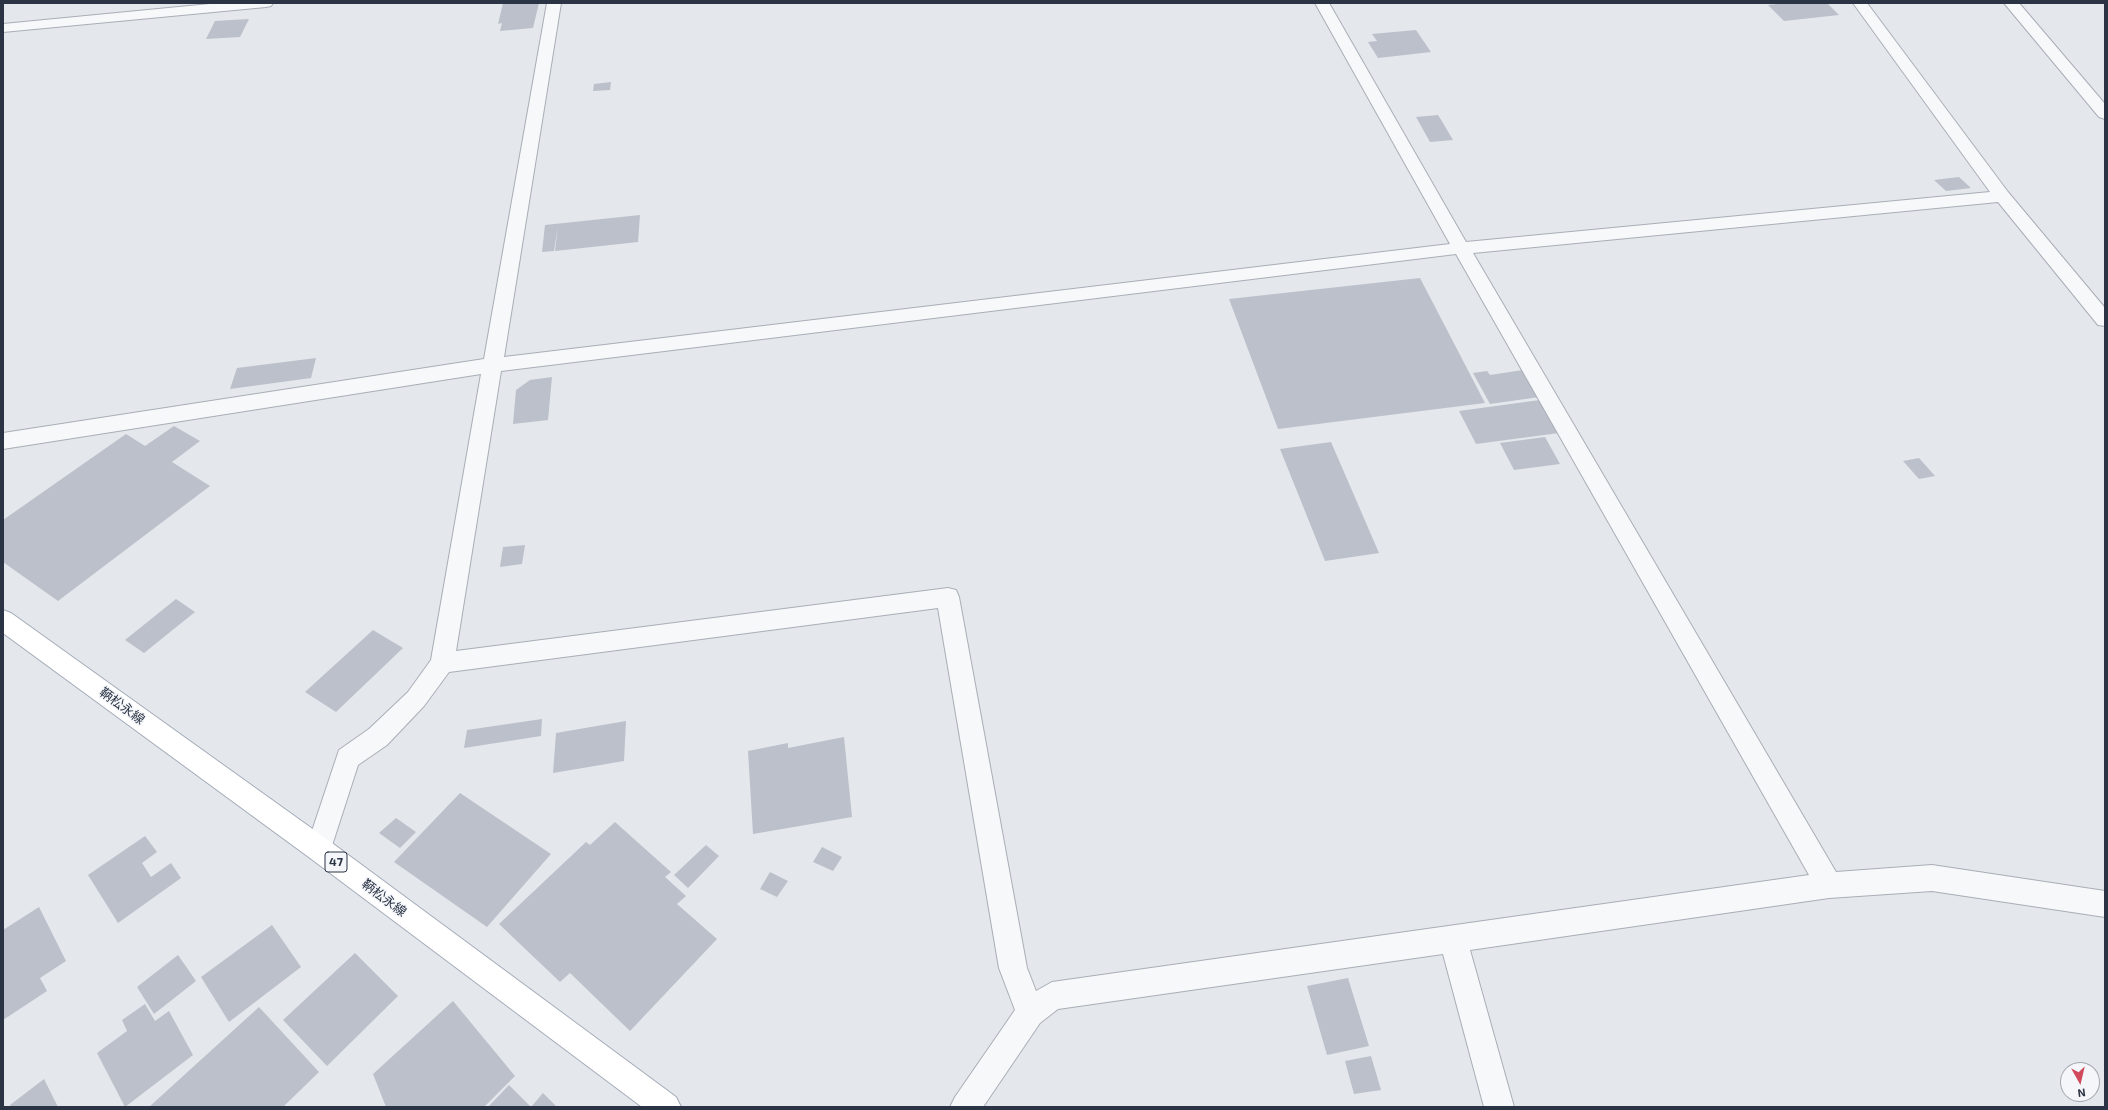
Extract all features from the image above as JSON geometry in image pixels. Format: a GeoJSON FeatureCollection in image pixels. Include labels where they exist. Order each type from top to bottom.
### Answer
{"type":"FeatureCollection","features":[{"type":"Feature","properties":{"kind":"main road","name":"鞆松永線"},"geometry":{"type":"LineString","coordinates":[[3,620],[319,850],[666,1107]]}},
{"type":"Feature","properties":{"kind":"street"},"geometry":{"type":"LineString","coordinates":[[3,28],[266,3]]}},
{"type":"Feature","properties":{"kind":"street"},"geometry":{"type":"LineString","coordinates":[[319,850],[348,758],[378,737],[416,699],[442,663],[554,3]]}},
{"type":"Feature","properties":{"kind":"street"},"geometry":{"type":"LineString","coordinates":[[1322,3],[1461,248],[1829,885]]}},
{"type":"Feature","properties":{"kind":"street"},"geometry":{"type":"LineString","coordinates":[[1860,3],[2002,196],[2105,320]]}},
{"type":"Feature","properties":{"kind":"street"},"geometry":{"type":"LineString","coordinates":[[2011,3],[2105,114]]}},
{"type":"Feature","properties":{"kind":"street"},"geometry":{"type":"LineString","coordinates":[[3,441],[493,365],[1461,248],[2002,196]]}},
{"type":"Feature","properties":{"kind":"street"},"geometry":{"type":"LineString","coordinates":[[442,663],[948,597],[1013,968],[1030,1013]]}},
{"type":"Feature","properties":{"kind":"street"},"geometry":{"type":"LineString","coordinates":[[964,1107],[1030,1013],[1052,996],[1829,885],[1932,878],[2105,904]]}},
{"type":"Feature","properties":{"kind":"street"},"geometry":{"type":"LineString","coordinates":[[1453,939],[1499,1107]]}},
{"type":"Feature","properties":{"kind":"building"},"geometry":{"type":"Polygon","coordinates":[[[503,3],[539,3],[533,28],[500,31],[502,23],[498,24],[503,3]]]}},
{"type":"Feature","properties":{"kind":"building"},"geometry":{"type":"Polygon","coordinates":[[[1786,3],[1827,3],[1839,15],[1784,21],[1768,5],[1786,3]]]}},
{"type":"Feature","properties":{"kind":"building"},"geometry":{"type":"Polygon","coordinates":[[[249,19],[240,37],[206,39],[215,21],[249,19]]]}},
{"type":"Feature","properties":{"kind":"building"},"geometry":{"type":"Polygon","coordinates":[[[1416,30],[1431,52],[1378,58],[1368,42],[1377,41],[1372,34],[1416,30]]]}},
{"type":"Feature","properties":{"kind":"building"},"geometry":{"type":"Polygon","coordinates":[[[611,82],[610,90],[593,91],[594,84],[611,82]]]}},
{"type":"Feature","properties":{"kind":"building"},"geometry":{"type":"Polygon","coordinates":[[[1438,115],[1453,140],[1430,142],[1416,117],[1438,115]]]}},
{"type":"Feature","properties":{"kind":"building"},"geometry":{"type":"Polygon","coordinates":[[[1959,177],[1971,188],[1946,191],[1934,180],[1959,177]]]}},
{"type":"Feature","properties":{"kind":"building"},"geometry":{"type":"Polygon","coordinates":[[[640,215],[638,242],[555,251],[558,226],[554,251],[542,252],[545,225],[640,215]]]}},
{"type":"Feature","properties":{"kind":"building"},"geometry":{"type":"Polygon","coordinates":[[[1420,278],[1485,403],[1278,429],[1229,299],[1420,278]]]}},
{"type":"Feature","properties":{"kind":"building"},"geometry":{"type":"Polygon","coordinates":[[[316,358],[311,378],[230,389],[237,368],[316,358]]]}},
{"type":"Feature","properties":{"kind":"building"},"geometry":{"type":"Polygon","coordinates":[[[1523,370],[1539,397],[1490,404],[1473,373],[1487,371],[1490,375],[1523,370]]]}},
{"type":"Feature","properties":{"kind":"building"},"geometry":{"type":"Polygon","coordinates":[[[552,377],[548,420],[513,424],[516,390],[530,380],[552,377]]]}},
{"type":"Feature","properties":{"kind":"building"},"geometry":{"type":"Polygon","coordinates":[[[1540,400],[1559,433],[1476,444],[1459,411],[1540,400]]]}},
{"type":"Feature","properties":{"kind":"building"},"geometry":{"type":"Polygon","coordinates":[[[174,426],[200,441],[172,462],[210,486],[58,601],[3,562],[3,520],[126,434],[145,446],[174,426]]]}},
{"type":"Feature","properties":{"kind":"building"},"geometry":{"type":"Polygon","coordinates":[[[1545,437],[1560,464],[1514,470],[1500,443],[1545,437]]]}},
{"type":"Feature","properties":{"kind":"building"},"geometry":{"type":"Polygon","coordinates":[[[1331,442],[1379,553],[1325,561],[1280,449],[1331,442]]]}},
{"type":"Feature","properties":{"kind":"building"},"geometry":{"type":"Polygon","coordinates":[[[1919,458],[1935,476],[1919,479],[1903,461],[1919,458]]]}},
{"type":"Feature","properties":{"kind":"building"},"geometry":{"type":"Polygon","coordinates":[[[525,545],[522,564],[500,567],[503,547],[525,545]]]}},
{"type":"Feature","properties":{"kind":"building"},"geometry":{"type":"Polygon","coordinates":[[[176,599],[195,612],[144,653],[125,640],[176,599]]]}},
{"type":"Feature","properties":{"kind":"building"},"geometry":{"type":"Polygon","coordinates":[[[373,630],[403,648],[336,712],[305,692],[373,630]]]}},
{"type":"Feature","properties":{"kind":"building"},"geometry":{"type":"Polygon","coordinates":[[[542,719],[541,736],[464,748],[467,730],[542,719]]]}},
{"type":"Feature","properties":{"kind":"building"},"geometry":{"type":"Polygon","coordinates":[[[626,721],[624,761],[553,773],[556,733],[626,721]]]}},
{"type":"Feature","properties":{"kind":"building"},"geometry":{"type":"Polygon","coordinates":[[[844,737],[852,817],[753,834],[748,751],[788,743],[788,748],[844,737]]]}},
{"type":"Feature","properties":{"kind":"building"},"geometry":{"type":"Polygon","coordinates":[[[460,793],[551,854],[487,927],[394,862],[460,793]]]}},
{"type":"Feature","properties":{"kind":"building"},"geometry":{"type":"Polygon","coordinates":[[[396,818],[416,832],[400,848],[379,833],[396,818]]]}},
{"type":"Feature","properties":{"kind":"building"},"geometry":{"type":"Polygon","coordinates":[[[615,822],[671,872],[665,877],[686,896],[677,904],[717,939],[630,1031],[570,973],[560,982],[499,924],[586,842],[590,845],[615,822]]]}},
{"type":"Feature","properties":{"kind":"building"},"geometry":{"type":"Polygon","coordinates":[[[145,836],[157,852],[142,863],[151,877],[171,863],[181,878],[118,923],[88,875],[145,836]]]}},
{"type":"Feature","properties":{"kind":"building"},"geometry":{"type":"Polygon","coordinates":[[[706,845],[719,856],[688,888],[674,875],[706,845]]]}},
{"type":"Feature","properties":{"kind":"building"},"geometry":{"type":"Polygon","coordinates":[[[822,847],[842,857],[833,871],[813,862],[822,847]]]}},
{"type":"Feature","properties":{"kind":"building"},"geometry":{"type":"Polygon","coordinates":[[[770,872],[788,881],[777,897],[760,889],[770,872]]]}},
{"type":"Feature","properties":{"kind":"building"},"geometry":{"type":"Polygon","coordinates":[[[39,907],[66,961],[40,978],[47,991],[3,1020],[3,930],[39,907]]]}},
{"type":"Feature","properties":{"kind":"building"},"geometry":{"type":"Polygon","coordinates":[[[272,925],[301,967],[229,1022],[201,977],[272,925]]]}},
{"type":"Feature","properties":{"kind":"building"},"geometry":{"type":"Polygon","coordinates":[[[355,953],[398,996],[327,1066],[283,1020],[355,953]]]}},
{"type":"Feature","properties":{"kind":"building"},"geometry":{"type":"Polygon","coordinates":[[[178,955],[196,981],[154,1014],[137,987],[178,955]]]}},
{"type":"Feature","properties":{"kind":"building"},"geometry":{"type":"Polygon","coordinates":[[[1348,978],[1369,1046],[1327,1055],[1307,986],[1348,978]]]}},
{"type":"Feature","properties":{"kind":"building"},"geometry":{"type":"Polygon","coordinates":[[[453,1001],[515,1076],[484,1107],[386,1107],[373,1074],[453,1001]]]}},
{"type":"Feature","properties":{"kind":"building"},"geometry":{"type":"Polygon","coordinates":[[[145,1004],[155,1021],[169,1011],[193,1055],[125,1107],[97,1053],[127,1031],[122,1020],[145,1004]]]}},
{"type":"Feature","properties":{"kind":"building"},"geometry":{"type":"Polygon","coordinates":[[[259,1007],[319,1072],[283,1107],[149,1107],[259,1007]]]}},
{"type":"Feature","properties":{"kind":"building"},"geometry":{"type":"Polygon","coordinates":[[[1371,1056],[1381,1090],[1354,1094],[1345,1061],[1371,1056]]]}},
{"type":"Feature","properties":{"kind":"building"},"geometry":{"type":"Polygon","coordinates":[[[44,1079],[58,1107],[11,1107],[10,1105],[44,1079]]]}},
{"type":"Feature","properties":{"kind":"building"},"geometry":{"type":"Polygon","coordinates":[[[509,1085],[531,1107],[488,1107],[509,1085]]]}},
{"type":"Feature","properties":{"kind":"building"},"geometry":{"type":"Polygon","coordinates":[[[543,1093],[557,1107],[531,1107],[543,1093]]]}}]}
